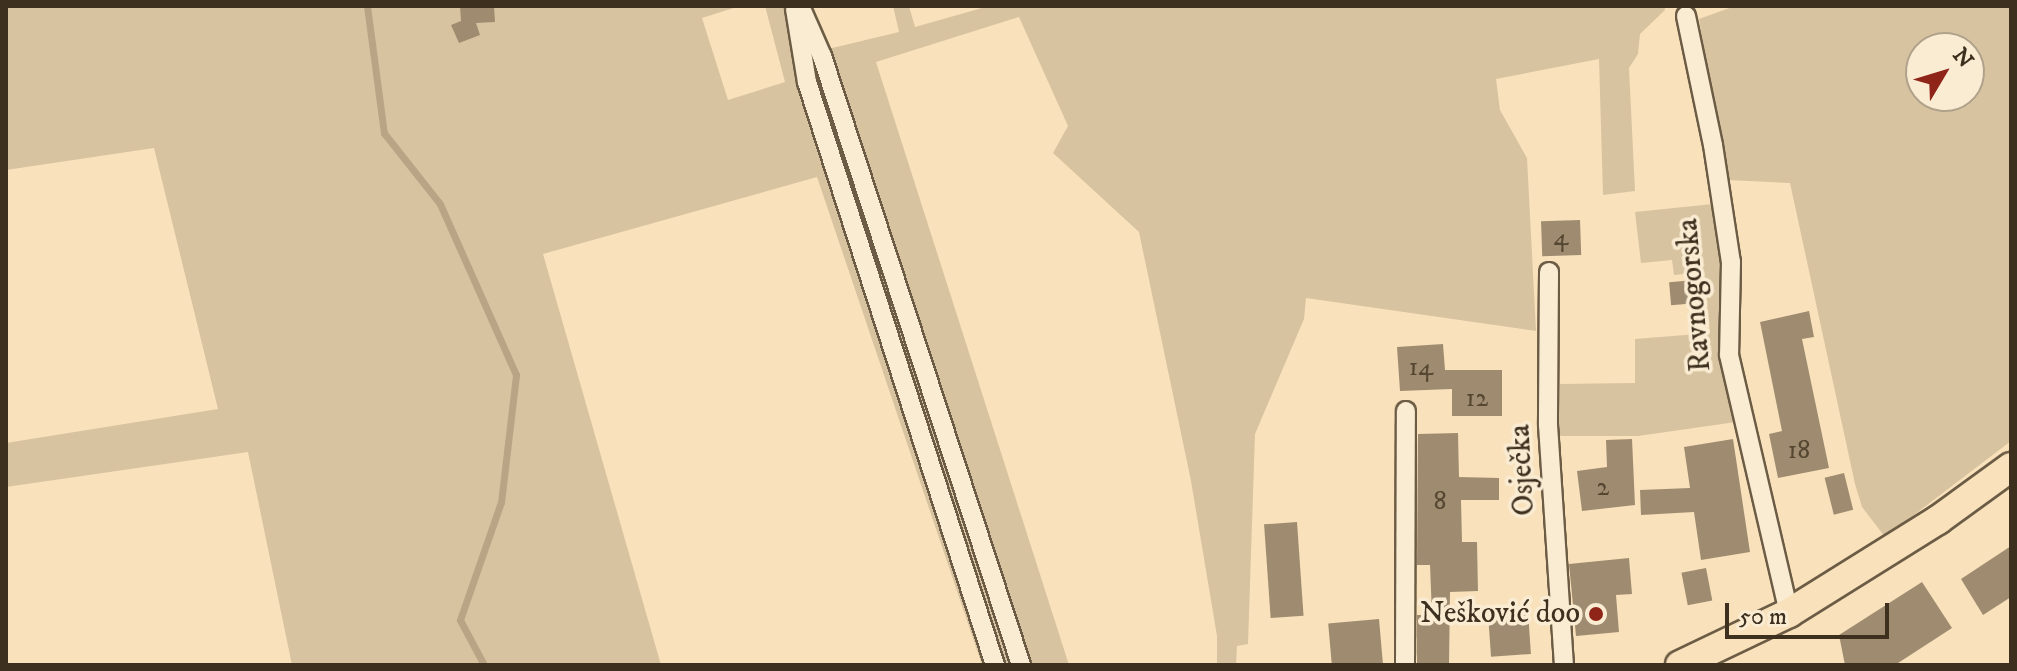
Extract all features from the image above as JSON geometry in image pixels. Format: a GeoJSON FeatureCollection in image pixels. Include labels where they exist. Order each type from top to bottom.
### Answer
{"type":"FeatureCollection","features":[{"type":"Feature","properties":{"kind":"main road"},"geometry":{"type":"LineString","coordinates":[[1680,665],[1789,613],[1938,520],[2011,467]]}},
{"type":"Feature","properties":{"kind":"street"},"geometry":{"type":"LineString","coordinates":[[798,6],[807,82],[995,665]]}},
{"type":"Feature","properties":{"kind":"street"},"geometry":{"type":"LineString","coordinates":[[798,6],[822,56],[1021,665]]}},
{"type":"Feature","properties":{"kind":"street","name":"Ravnogorska"},"geometry":{"type":"LineString","coordinates":[[1686,16],[1713,145],[1731,262],[1729,355],[1789,613]]}},
{"type":"Feature","properties":{"kind":"street","name":"Osječka"},"geometry":{"type":"LineString","coordinates":[[1549,272],[1548,425],[1564,665]]}},
{"type":"Feature","properties":{"kind":"street"},"geometry":{"type":"LineString","coordinates":[[1405,665],[1406,411]]}},
{"type":"Feature","properties":{"kind":"shaded area"},"geometry":{"type":"Polygon","coordinates":[[[6,6],[740,6],[702,18],[728,100],[785,82],[765,6],[812,6],[828,49],[899,32],[893,6],[909,6],[915,27],[989,6],[1664,6],[1665,10],[1640,34],[1638,54],[1629,68],[1635,191],[1603,195],[1599,59],[1496,79],[1500,110],[1527,158],[1536,331],[1306,298],[1304,319],[1255,434],[1248,644],[1237,646],[1236,665],[1217,665],[1217,636],[1191,481],[1139,232],[1053,153],[1068,126],[1019,17],[876,62],[1069,665],[982,665],[817,177],[543,254],[661,665],[292,665],[248,452],[6,487],[6,443],[218,409],[154,148],[6,170],[6,6]]]}},
{"type":"Feature","properties":{"kind":"shaded area"},"geometry":{"type":"Polygon","coordinates":[[[1735,6],[2011,6],[2011,441],[1885,537],[1862,507],[1855,484],[1790,183],[1727,180],[1699,19],[1735,6]]]}},
{"type":"Feature","properties":{"kind":"shaded area"},"geometry":{"type":"Polygon","coordinates":[[[1713,204],[1725,272],[1736,422],[1638,436],[1557,436],[1560,384],[1635,383],[1635,339],[1710,333],[1704,272],[1674,275],[1672,260],[1641,263],[1635,212],[1713,204]]]}},
{"type":"Feature","properties":{"kind":"building"},"geometry":{"type":"Polygon","coordinates":[[[460,6],[494,6],[495,22],[476,23],[480,35],[459,43],[451,25],[461,21],[460,6]]]}},
{"type":"Feature","properties":{"kind":"building"},"geometry":{"type":"Polygon","coordinates":[[[1580,220],[1581,255],[1542,256],[1541,221],[1580,220]]]}},
{"type":"Feature","properties":{"kind":"building"},"geometry":{"type":"Polygon","coordinates":[[[1695,280],[1697,303],[1671,305],[1669,282],[1695,280]]]}},
{"type":"Feature","properties":{"kind":"building"},"geometry":{"type":"Polygon","coordinates":[[[1809,311],[1814,337],[1802,339],[1829,468],[1778,478],[1769,434],[1782,431],[1760,322],[1809,311]]]}},
{"type":"Feature","properties":{"kind":"building"},"geometry":{"type":"Polygon","coordinates":[[[1443,344],[1445,370],[1502,370],[1502,416],[1452,416],[1452,389],[1400,391],[1397,347],[1443,344]]]}},
{"type":"Feature","properties":{"kind":"building"},"geometry":{"type":"Polygon","coordinates":[[[1458,433],[1459,477],[1499,478],[1499,500],[1461,500],[1462,542],[1477,542],[1478,591],[1450,592],[1449,665],[1417,665],[1417,615],[1432,615],[1430,565],[1417,565],[1418,434],[1458,433]]]}},
{"type":"Feature","properties":{"kind":"building"},"geometry":{"type":"Polygon","coordinates":[[[1632,439],[1635,505],[1582,511],[1577,471],[1607,467],[1606,440],[1632,439]]]}},
{"type":"Feature","properties":{"kind":"building"},"geometry":{"type":"Polygon","coordinates":[[[1733,439],[1750,552],[1701,560],[1694,512],[1641,515],[1640,490],[1690,488],[1684,447],[1733,439]]]}},
{"type":"Feature","properties":{"kind":"building"},"geometry":{"type":"Polygon","coordinates":[[[1844,473],[1853,510],[1834,515],[1825,478],[1844,473]]]}},
{"type":"Feature","properties":{"kind":"building"},"geometry":{"type":"Polygon","coordinates":[[[1297,522],[1304,616],[1271,618],[1264,524],[1297,522]]]}},
{"type":"Feature","properties":{"kind":"building"},"geometry":{"type":"Polygon","coordinates":[[[2011,546],[2011,597],[1983,615],[1961,579],[2011,546]]]}},
{"type":"Feature","properties":{"kind":"building","name":"Nešković doo"},"geometry":{"type":"Polygon","coordinates":[[[1629,558],[1632,594],[1616,595],[1619,632],[1576,636],[1569,564],[1629,558]]]}},
{"type":"Feature","properties":{"kind":"building"},"geometry":{"type":"Polygon","coordinates":[[[1706,568],[1712,600],[1688,605],[1681,573],[1706,568]]]}},
{"type":"Feature","properties":{"kind":"building"},"geometry":{"type":"Polygon","coordinates":[[[1922,582],[1952,628],[1895,665],[1845,665],[1839,635],[1922,582]]]}},
{"type":"Feature","properties":{"kind":"building"},"geometry":{"type":"Polygon","coordinates":[[[1528,612],[1531,654],[1491,657],[1488,615],[1528,612]]]}},
{"type":"Feature","properties":{"kind":"building"},"geometry":{"type":"Polygon","coordinates":[[[1379,619],[1383,665],[1332,665],[1328,623],[1379,619]]]}},
{"type":"Feature","properties":{"kind":"waterway"},"geometry":{"type":"LineString","coordinates":[[367,6],[384,133],[440,204],[516,375],[501,502],[460,620],[484,665]]}},
{"type":"Feature","properties":{"kind":"place","name":"Nešković doo"},"geometry":{"type":"Point","coordinates":[1596,614]}}]}
